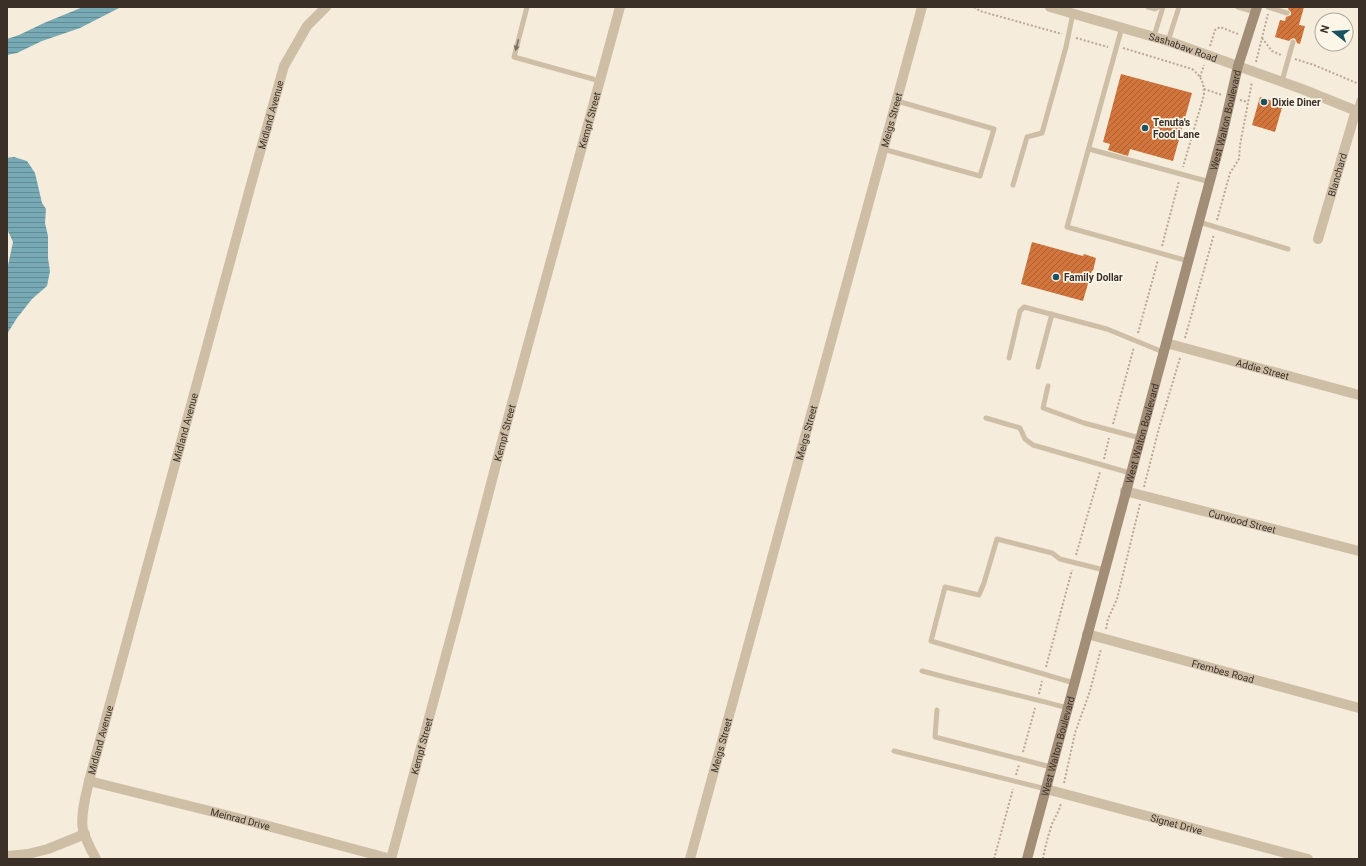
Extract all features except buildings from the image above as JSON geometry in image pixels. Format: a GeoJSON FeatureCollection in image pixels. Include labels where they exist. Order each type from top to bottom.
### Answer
{"type":"FeatureCollection","features":[{"type":"Feature","properties":{"kind":"main road","name":"West Walton Boulevard"},"geometry":{"type":"LineString","coordinates":[[1027,859],[1125,491],[1210,182],[1238,66],[1256,9]]}},
{"type":"Feature","properties":{"kind":"street","name":"Midland Avenue"},"geometry":{"type":"LineString","coordinates":[[96,859],[83,830],[83,809],[245,203],[284,66],[307,26],[326,7]]}},
{"type":"Feature","properties":{"kind":"street","name":"Kempf Street"},"geometry":{"type":"LineString","coordinates":[[391,859],[620,7]]}},
{"type":"Feature","properties":{"kind":"street","name":"Meigs Street"},"geometry":{"type":"LineString","coordinates":[[690,859],[922,7]]}},
{"type":"Feature","properties":{"kind":"street","name":"Sashabaw Road"},"geometry":{"type":"LineString","coordinates":[[1050,7],[1074,10],[1122,27],[1154,36],[1282,81],[1357,111]]}},
{"type":"Feature","properties":{"kind":"street","name":"Blanchard"},"geometry":{"type":"LineString","coordinates":[[1318,239],[1357,111]]}},
{"type":"Feature","properties":{"kind":"street","name":"Addie Street"},"geometry":{"type":"LineString","coordinates":[[1165,347],[1182,347],[1359,395]]}},
{"type":"Feature","properties":{"kind":"street","name":"Curwood Street"},"geometry":{"type":"LineString","coordinates":[[1125,491],[1359,551]]}},
{"type":"Feature","properties":{"kind":"street","name":"Frembes Road"},"geometry":{"type":"LineString","coordinates":[[1087,634],[1359,708]]}},
{"type":"Feature","properties":{"kind":"street","name":"Meinrad Drive"},"geometry":{"type":"LineString","coordinates":[[90,781],[238,818],[391,859]]}},
{"type":"Feature","properties":{"kind":"street","name":"Signet Drive"},"geometry":{"type":"LineString","coordinates":[[1046,789],[1308,859]]}},
{"type":"Feature","properties":{"kind":"street"},"geometry":{"type":"LineString","coordinates":[[7,856],[28,854],[48,849],[85,834]]}},
{"type":"Feature","properties":{"kind":"lane"},"geometry":{"type":"LineString","coordinates":[[527,7],[514,56],[600,81]]}},
{"type":"Feature","properties":{"kind":"lane"},"geometry":{"type":"LineString","coordinates":[[1148,7],[1155,9],[1159,7]]}},
{"type":"Feature","properties":{"kind":"lane"},"geometry":{"type":"LineString","coordinates":[[1154,36],[1163,7]]}},
{"type":"Feature","properties":{"kind":"lane"},"geometry":{"type":"LineString","coordinates":[[1168,41],[1179,7]]}},
{"type":"Feature","properties":{"kind":"lane"},"geometry":{"type":"LineString","coordinates":[[1238,7],[1256,9]]}},
{"type":"Feature","properties":{"kind":"lane"},"geometry":{"type":"LineString","coordinates":[[1269,7],[1287,13]]}},
{"type":"Feature","properties":{"kind":"lane"},"geometry":{"type":"LineString","coordinates":[[1013,185],[1027,137],[1042,133],[1074,10]]}},
{"type":"Feature","properties":{"kind":"lane"},"geometry":{"type":"LineString","coordinates":[[1122,27],[1067,227],[1188,261]]}},
{"type":"Feature","properties":{"kind":"lane"},"geometry":{"type":"LineString","coordinates":[[1282,81],[1292,42]]}},
{"type":"Feature","properties":{"kind":"lane"},"geometry":{"type":"LineString","coordinates":[[1357,111],[1359,100]]}},
{"type":"Feature","properties":{"kind":"lane"},"geometry":{"type":"LineString","coordinates":[[883,149],[980,176],[994,128],[896,101]]}},
{"type":"Feature","properties":{"kind":"lane"},"geometry":{"type":"LineString","coordinates":[[1089,149],[1210,182]]}},
{"type":"Feature","properties":{"kind":"lane"},"geometry":{"type":"LineString","coordinates":[[1199,222],[1288,249]]}},
{"type":"Feature","properties":{"kind":"lane"},"geometry":{"type":"LineString","coordinates":[[1009,358],[1020,311],[1024,307],[1107,329],[1136,341],[1165,347]]}},
{"type":"Feature","properties":{"kind":"lane"},"geometry":{"type":"LineString","coordinates":[[1038,367],[1052,314]]}},
{"type":"Feature","properties":{"kind":"lane"},"geometry":{"type":"LineString","coordinates":[[1048,386],[1043,408],[1084,423],[1140,438]]}},
{"type":"Feature","properties":{"kind":"lane"},"geometry":{"type":"LineString","coordinates":[[986,418],[1020,428],[1026,439],[1033,446],[1130,473]]}},
{"type":"Feature","properties":{"kind":"lane"},"geometry":{"type":"LineString","coordinates":[[1074,684],[931,641],[945,587],[979,595],[997,539],[1052,553],[1060,559],[1104,570]]}},
{"type":"Feature","properties":{"kind":"lane"},"geometry":{"type":"LineString","coordinates":[[922,671],[1068,708]]}},
{"type":"Feature","properties":{"kind":"lane"},"geometry":{"type":"LineString","coordinates":[[937,710],[935,737],[1051,767]]}},
{"type":"Feature","properties":{"kind":"lane"},"geometry":{"type":"LineString","coordinates":[[894,751],[1046,789]]}},
{"type":"Feature","properties":{"kind":"path"},"geometry":{"type":"LineString","coordinates":[[974,7],[980,11],[1109,47],[1127,49],[1192,69],[1204,83],[1204,96],[1184,162],[994,859]]}},
{"type":"Feature","properties":{"kind":"path"},"geometry":{"type":"LineString","coordinates":[[1258,50],[1269,7]]}},
{"type":"Feature","properties":{"kind":"path"},"geometry":{"type":"LineString","coordinates":[[1200,77],[1215,30],[1220,27],[1247,37]]}},
{"type":"Feature","properties":{"kind":"path"},"geometry":{"type":"LineString","coordinates":[[1262,38],[1272,51],[1314,64],[1359,84]]}},
{"type":"Feature","properties":{"kind":"path"},"geometry":{"type":"LineString","coordinates":[[1042,859],[1053,823],[1059,811],[1075,733],[1090,691],[1108,619],[1117,599],[1159,428],[1230,173],[1239,159],[1240,145],[1251,90]]}},
{"type":"Feature","properties":{"kind":"water"},"geometry":{"type":"Polygon","coordinates":[[[83,7],[121,7],[80,28],[42,41],[17,53],[7,55],[7,39],[83,7]]]}},
{"type":"Feature","properties":{"kind":"water"},"geometry":{"type":"Polygon","coordinates":[[[14,157],[27,161],[35,173],[42,203],[46,209],[45,223],[48,236],[48,258],[50,271],[47,286],[32,299],[7,334],[7,270],[13,242],[7,229],[7,158],[14,157]]]}},
{"type":"Feature","properties":{"kind":"place","name":"Dixie Diner"},"geometry":{"type":"Point","coordinates":[1264,102]}},
{"type":"Feature","properties":{"kind":"place","name":"Tenuta's Food Lane"},"geometry":{"type":"Point","coordinates":[1145,128]}},
{"type":"Feature","properties":{"kind":"place","name":"Family Dollar"},"geometry":{"type":"Point","coordinates":[1056,277]}}]}
